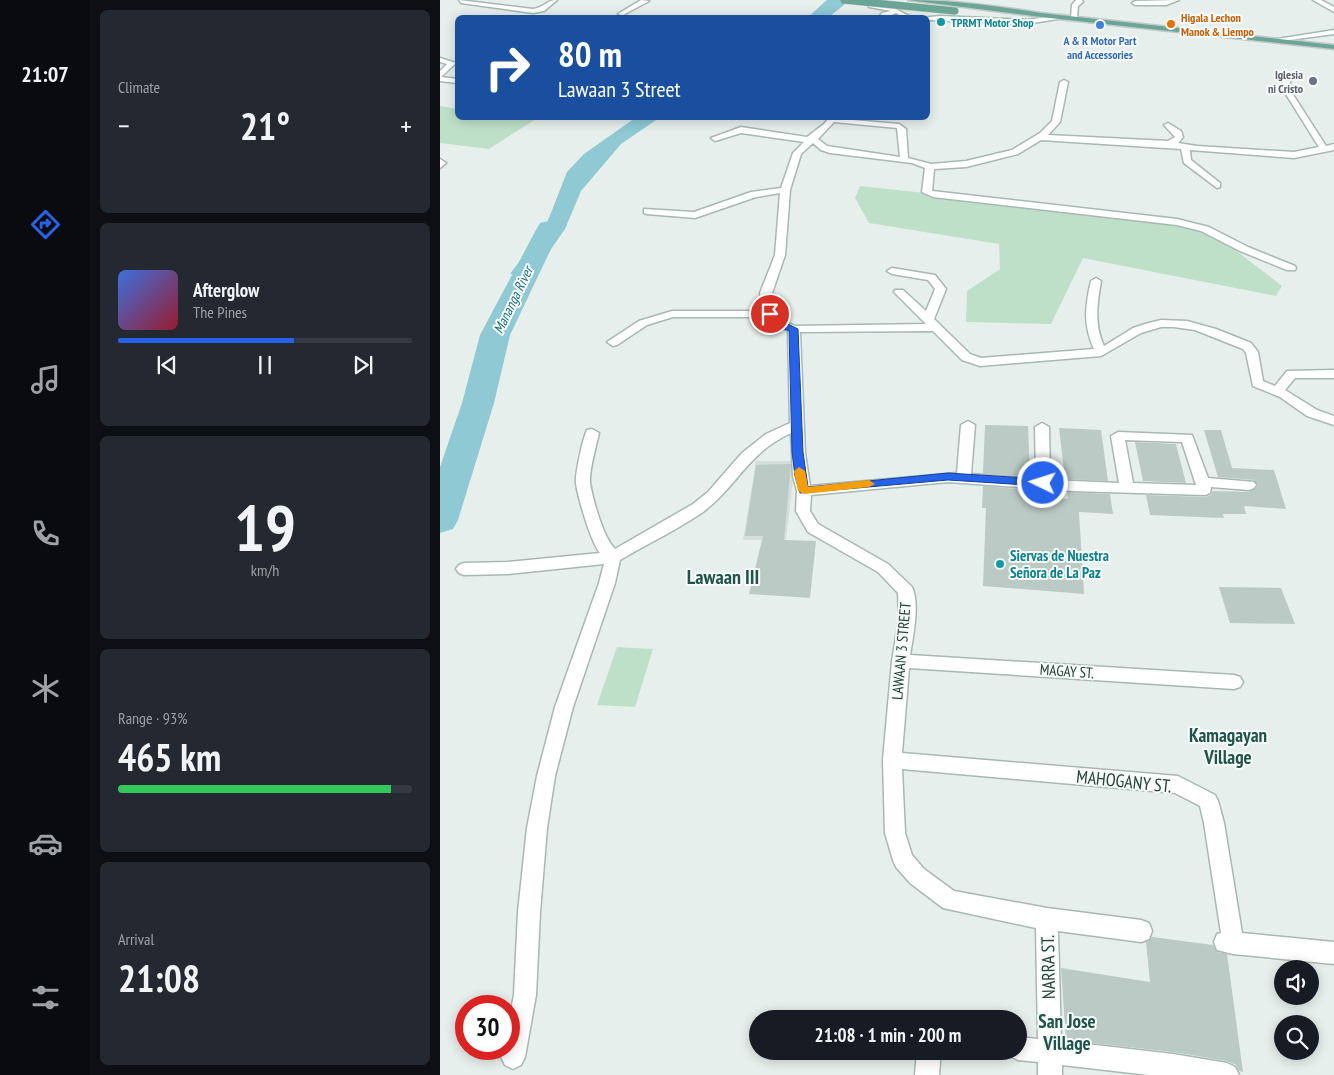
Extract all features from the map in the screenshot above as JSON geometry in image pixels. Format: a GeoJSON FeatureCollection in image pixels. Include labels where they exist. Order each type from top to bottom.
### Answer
{"type":"FeatureCollection","features":[{"type":"Feature","properties":{"kind":"main road"},"geometry":{"type":"LineString","coordinates":[[844,0],[999,15],[1042,15]]}},
{"type":"Feature","properties":{"kind":"main road"},"geometry":{"type":"LineString","coordinates":[[911,0],[1334,47]]}},
{"type":"Feature","properties":{"kind":"street"},"geometry":{"type":"LineString","coordinates":[[461,1],[533,12],[542,10],[554,0]]}},
{"type":"Feature","properties":{"kind":"street"},"geometry":{"type":"LineString","coordinates":[[621,14],[646,1],[644,0]]}},
{"type":"Feature","properties":{"kind":"street"},"geometry":{"type":"LineString","coordinates":[[873,0],[866,5],[888,7],[904,15]]}},
{"type":"Feature","properties":{"kind":"street"},"geometry":{"type":"LineString","coordinates":[[1135,3],[1169,3],[1176,0]]}},
{"type":"Feature","properties":{"kind":"street"},"geometry":{"type":"LineString","coordinates":[[1316,0],[1334,10]]}},
{"type":"Feature","properties":{"kind":"street"},"geometry":{"type":"LineString","coordinates":[[1074,18],[1075,2]]}},
{"type":"Feature","properties":{"kind":"street"},"geometry":{"type":"LineString","coordinates":[[883,15],[897,11]]}},
{"type":"Feature","properties":{"kind":"street"},"geometry":{"type":"LineString","coordinates":[[930,18],[1040,22],[1061,17]]}},
{"type":"Feature","properties":{"kind":"street"},"geometry":{"type":"LineString","coordinates":[[1274,40],[1334,32]]}},
{"type":"Feature","properties":{"kind":"street"},"geometry":{"type":"LineString","coordinates":[[440,60],[452,62],[440,75]]}},
{"type":"Feature","properties":{"kind":"street"},"geometry":{"type":"LineString","coordinates":[[1286,77],[1289,94],[1324,148]]}},
{"type":"Feature","properties":{"kind":"street"},"geometry":{"type":"LineString","coordinates":[[440,79],[455,81]]}},
{"type":"Feature","properties":{"kind":"street"},"geometry":{"type":"LineString","coordinates":[[715,138],[740,130],[810,139],[830,150],[922,163],[930,168],[966,164],[1015,152],[1039,137],[1056,122],[1064,82]]}},
{"type":"Feature","properties":{"kind":"street"},"geometry":{"type":"LineString","coordinates":[[832,120],[796,153],[785,190],[780,255],[766,293],[770,314],[779,323],[794,329],[932,323]]}},
{"type":"Feature","properties":{"kind":"street"},"geometry":{"type":"LineString","coordinates":[[850,120],[899,126],[902,128],[905,154],[903,160]]}},
{"type":"Feature","properties":{"kind":"street"},"geometry":{"type":"LineString","coordinates":[[1168,125],[1178,132],[1179,137],[1169,144]]}},
{"type":"Feature","properties":{"kind":"street"},"geometry":{"type":"LineString","coordinates":[[1039,137],[1169,144],[1197,149],[1294,155],[1334,147]]}},
{"type":"Feature","properties":{"kind":"street"},"geometry":{"type":"LineString","coordinates":[[1184,146],[1187,161],[1217,185]]}},
{"type":"Feature","properties":{"kind":"street"},"geometry":{"type":"LineString","coordinates":[[930,168],[927,192],[936,195],[1177,222],[1205,229],[1244,249],[1291,268]]}},
{"type":"Feature","properties":{"kind":"street"},"geometry":{"type":"LineString","coordinates":[[647,212],[695,215],[754,194],[785,190]]}},
{"type":"Feature","properties":{"kind":"street"},"geometry":{"type":"LineString","coordinates":[[892,271],[931,277],[941,289],[932,323]]}},
{"type":"Feature","properties":{"kind":"street"},"geometry":{"type":"LineString","coordinates":[[1096,281],[1089,317],[1092,336],[1101,352]]}},
{"type":"Feature","properties":{"kind":"street"},"geometry":{"type":"LineString","coordinates":[[899,292],[966,357],[980,362],[1101,352],[1116,346],[1149,326],[1172,323],[1198,326],[1247,346],[1252,352],[1257,383],[1284,394],[1312,413],[1334,421]]}},
{"type":"Feature","properties":{"kind":"street"},"geometry":{"type":"LineString","coordinates":[[613,342],[643,323],[672,314],[770,314]]}},
{"type":"Feature","properties":{"kind":"street","name":"LAWAAN 3 STREET"},"geometry":{"type":"LineString","coordinates":[[794,329],[796,426],[800,476],[804,491],[803,511],[813,528],[883,568],[906,591],[907,619],[901,661],[892,760],[895,833],[903,860],[917,876],[950,901],[1047,919],[1141,931]]}},
{"type":"Feature","properties":{"kind":"street"},"geometry":{"type":"LineString","coordinates":[[1277,392],[1291,374],[1334,374]]}},
{"type":"Feature","properties":{"kind":"street"},"geometry":{"type":"LineString","coordinates":[[964,477],[968,425]]}},
{"type":"Feature","properties":{"kind":"street"},"geometry":{"type":"LineString","coordinates":[[464,569],[508,568],[613,558],[698,508],[714,494],[746,456],[771,437],[796,426]]}},
{"type":"Feature","properties":{"kind":"street"},"geometry":{"type":"LineString","coordinates":[[1042,427],[1043,483]]}},
{"type":"Feature","properties":{"kind":"street"},"geometry":{"type":"LineString","coordinates":[[592,433],[584,482],[594,522],[603,546],[613,558]]}},
{"type":"Feature","properties":{"kind":"street"},"geometry":{"type":"LineString","coordinates":[[804,491],[948,476],[1127,488],[1205,490],[1187,438],[1118,436],[1127,488]]}},
{"type":"Feature","properties":{"kind":"street"},"geometry":{"type":"LineString","coordinates":[[1202,482],[1249,485]]}},
{"type":"Feature","properties":{"kind":"street"},"geometry":{"type":"LineString","coordinates":[[520,1019],[525,995],[529,912],[537,828],[546,776],[564,707],[607,583],[613,558]]}},
{"type":"Feature","properties":{"kind":"street","name":"MAGAY ST."},"geometry":{"type":"LineString","coordinates":[[901,661],[1234,682]]}},
{"type":"Feature","properties":{"kind":"street","name":"MAHOGANY ST."},"geometry":{"type":"LineString","coordinates":[[892,760],[1178,785],[1208,801],[1214,823],[1229,943],[1334,953]]}},
{"type":"Feature","properties":{"kind":"street","name":"NARRA ST."},"geometry":{"type":"LineString","coordinates":[[1047,919],[1050,1064]]}},
{"type":"Feature","properties":{"kind":"street"},"geometry":{"type":"LineString","coordinates":[[1027,1052],[1050,1064],[1173,1070],[1226,1075]]}},
{"type":"Feature","properties":{"kind":"street"},"geometry":{"type":"LineString","coordinates":[[927,1075],[928,1060]]}},
{"type":"Feature","properties":{"kind":"shaded area"},"geometry":{"type":"Polygon","coordinates":[[[756,461],[795,461],[786,540],[743,540],[756,461]]]}},
{"type":"Feature","properties":{"kind":"green space"},"geometry":{"type":"Polygon","coordinates":[[[440,106],[455,109],[455,120],[534,120],[489,149],[440,143],[440,106]]]}},
{"type":"Feature","properties":{"kind":"green space"},"geometry":{"type":"Polygon","coordinates":[[[860,186],[1166,219],[1204,226],[1282,286],[1276,296],[1083,258],[1051,324],[966,322],[967,291],[1000,269],[999,244],[869,223],[855,198],[860,186]]]}},
{"type":"Feature","properties":{"kind":"green space"},"geometry":{"type":"Polygon","coordinates":[[[617,647],[653,649],[635,707],[597,705],[617,647]]]}},
{"type":"Feature","properties":{"kind":"water"},"geometry":{"type":"Polygon","coordinates":[[[827,0],[850,0],[831,15],[810,15],[827,0]]]}},
{"type":"Feature","properties":{"kind":"water"},"geometry":{"type":"Polygon","coordinates":[[[632,120],[656,120],[621,144],[581,191],[565,229],[533,275],[510,274],[545,228],[567,172],[584,154],[632,120]]]}},
{"type":"Feature","properties":{"kind":"building"},"geometry":{"type":"Polygon","coordinates":[[[985,425],[1028,426],[1030,477],[983,473],[985,425]]]}},
{"type":"Feature","properties":{"kind":"building"},"geometry":{"type":"Polygon","coordinates":[[[1059,428],[1101,430],[1108,481],[1065,479],[1059,428]]]}},
{"type":"Feature","properties":{"kind":"building"},"geometry":{"type":"Polygon","coordinates":[[[1204,430],[1221,430],[1232,468],[1274,470],[1286,509],[1244,506],[1246,514],[1223,514],[1224,518],[1150,515],[1146,495],[1205,497],[1211,495],[1212,491],[1249,492],[1258,486],[1254,480],[1218,477],[1204,430]]]}},
{"type":"Feature","properties":{"kind":"building"},"geometry":{"type":"Polygon","coordinates":[[[1135,442],[1176,444],[1186,483],[1143,481],[1135,442]]]}},
{"type":"Feature","properties":{"kind":"building"},"geometry":{"type":"Polygon","coordinates":[[[791,464],[784,540],[816,541],[810,598],[749,594],[763,536],[745,536],[756,465],[791,464]]]}},
{"type":"Feature","properties":{"kind":"building"},"geometry":{"type":"Polygon","coordinates":[[[983,486],[1030,490],[1031,497],[1068,499],[1067,492],[1110,494],[1113,514],[1079,512],[1084,594],[983,586],[986,508],[982,508],[983,486]]]}},
{"type":"Feature","properties":{"kind":"building"},"geometry":{"type":"Polygon","coordinates":[[[1219,587],[1281,588],[1295,624],[1230,623],[1219,587]]]}},
{"type":"Feature","properties":{"kind":"building"},"geometry":{"type":"Polygon","coordinates":[[[1152,937],[1213,945],[1217,952],[1227,954],[1243,1072],[1239,1071],[1236,1065],[1227,1061],[1173,1052],[1066,1040],[1061,968],[1150,982],[1146,942],[1152,937]]]}},
{"type":"Feature","properties":{"kind":"waterway","name":"Mananga River"},"geometry":{"type":"LineString","coordinates":[[440,520],[478,403],[495,335],[549,228]]}},
{"type":"Feature","properties":{"kind":"slow traffic"},"geometry":{"type":"LineString","coordinates":[[799,471],[804,491],[869,484]]}},
{"type":"Feature","properties":{"kind":"place","name":"TPRMT Motor Shop"},"geometry":{"type":"Point","coordinates":[941,22]}},
{"type":"Feature","properties":{"kind":"place","name":"Higala Lechon Manok & Liempo"},"geometry":{"type":"Point","coordinates":[1171,24]}},
{"type":"Feature","properties":{"kind":"place","name":"A & R Motor Part and Accessories"},"geometry":{"type":"Point","coordinates":[1100,25]}},
{"type":"Feature","properties":{"kind":"place","name":"Iglesia ni Cristo"},"geometry":{"type":"Point","coordinates":[1313,81]}},
{"type":"Feature","properties":{"kind":"place","name":"Siervas de Nuestra Señora de La Paz"},"geometry":{"type":"Point","coordinates":[1000,564]}},
{"type":"Feature","properties":{"kind":"district","name":"Lawaan III"},"geometry":{"type":"Point","coordinates":[723,577]}},
{"type":"Feature","properties":{"kind":"district","name":"Kamagayan Village"},"geometry":{"type":"Point","coordinates":[1228,746]}},
{"type":"Feature","properties":{"kind":"district","name":"San Jose Village"},"geometry":{"type":"Point","coordinates":[1067,1032]}},
{"type":"Feature","properties":{"kind":"route"},"geometry":{"type":"LineString","coordinates":[[770,314],[785,327],[794,329],[798,452],[800,476],[804,491],[948,476],[1043,483]]}}]}
